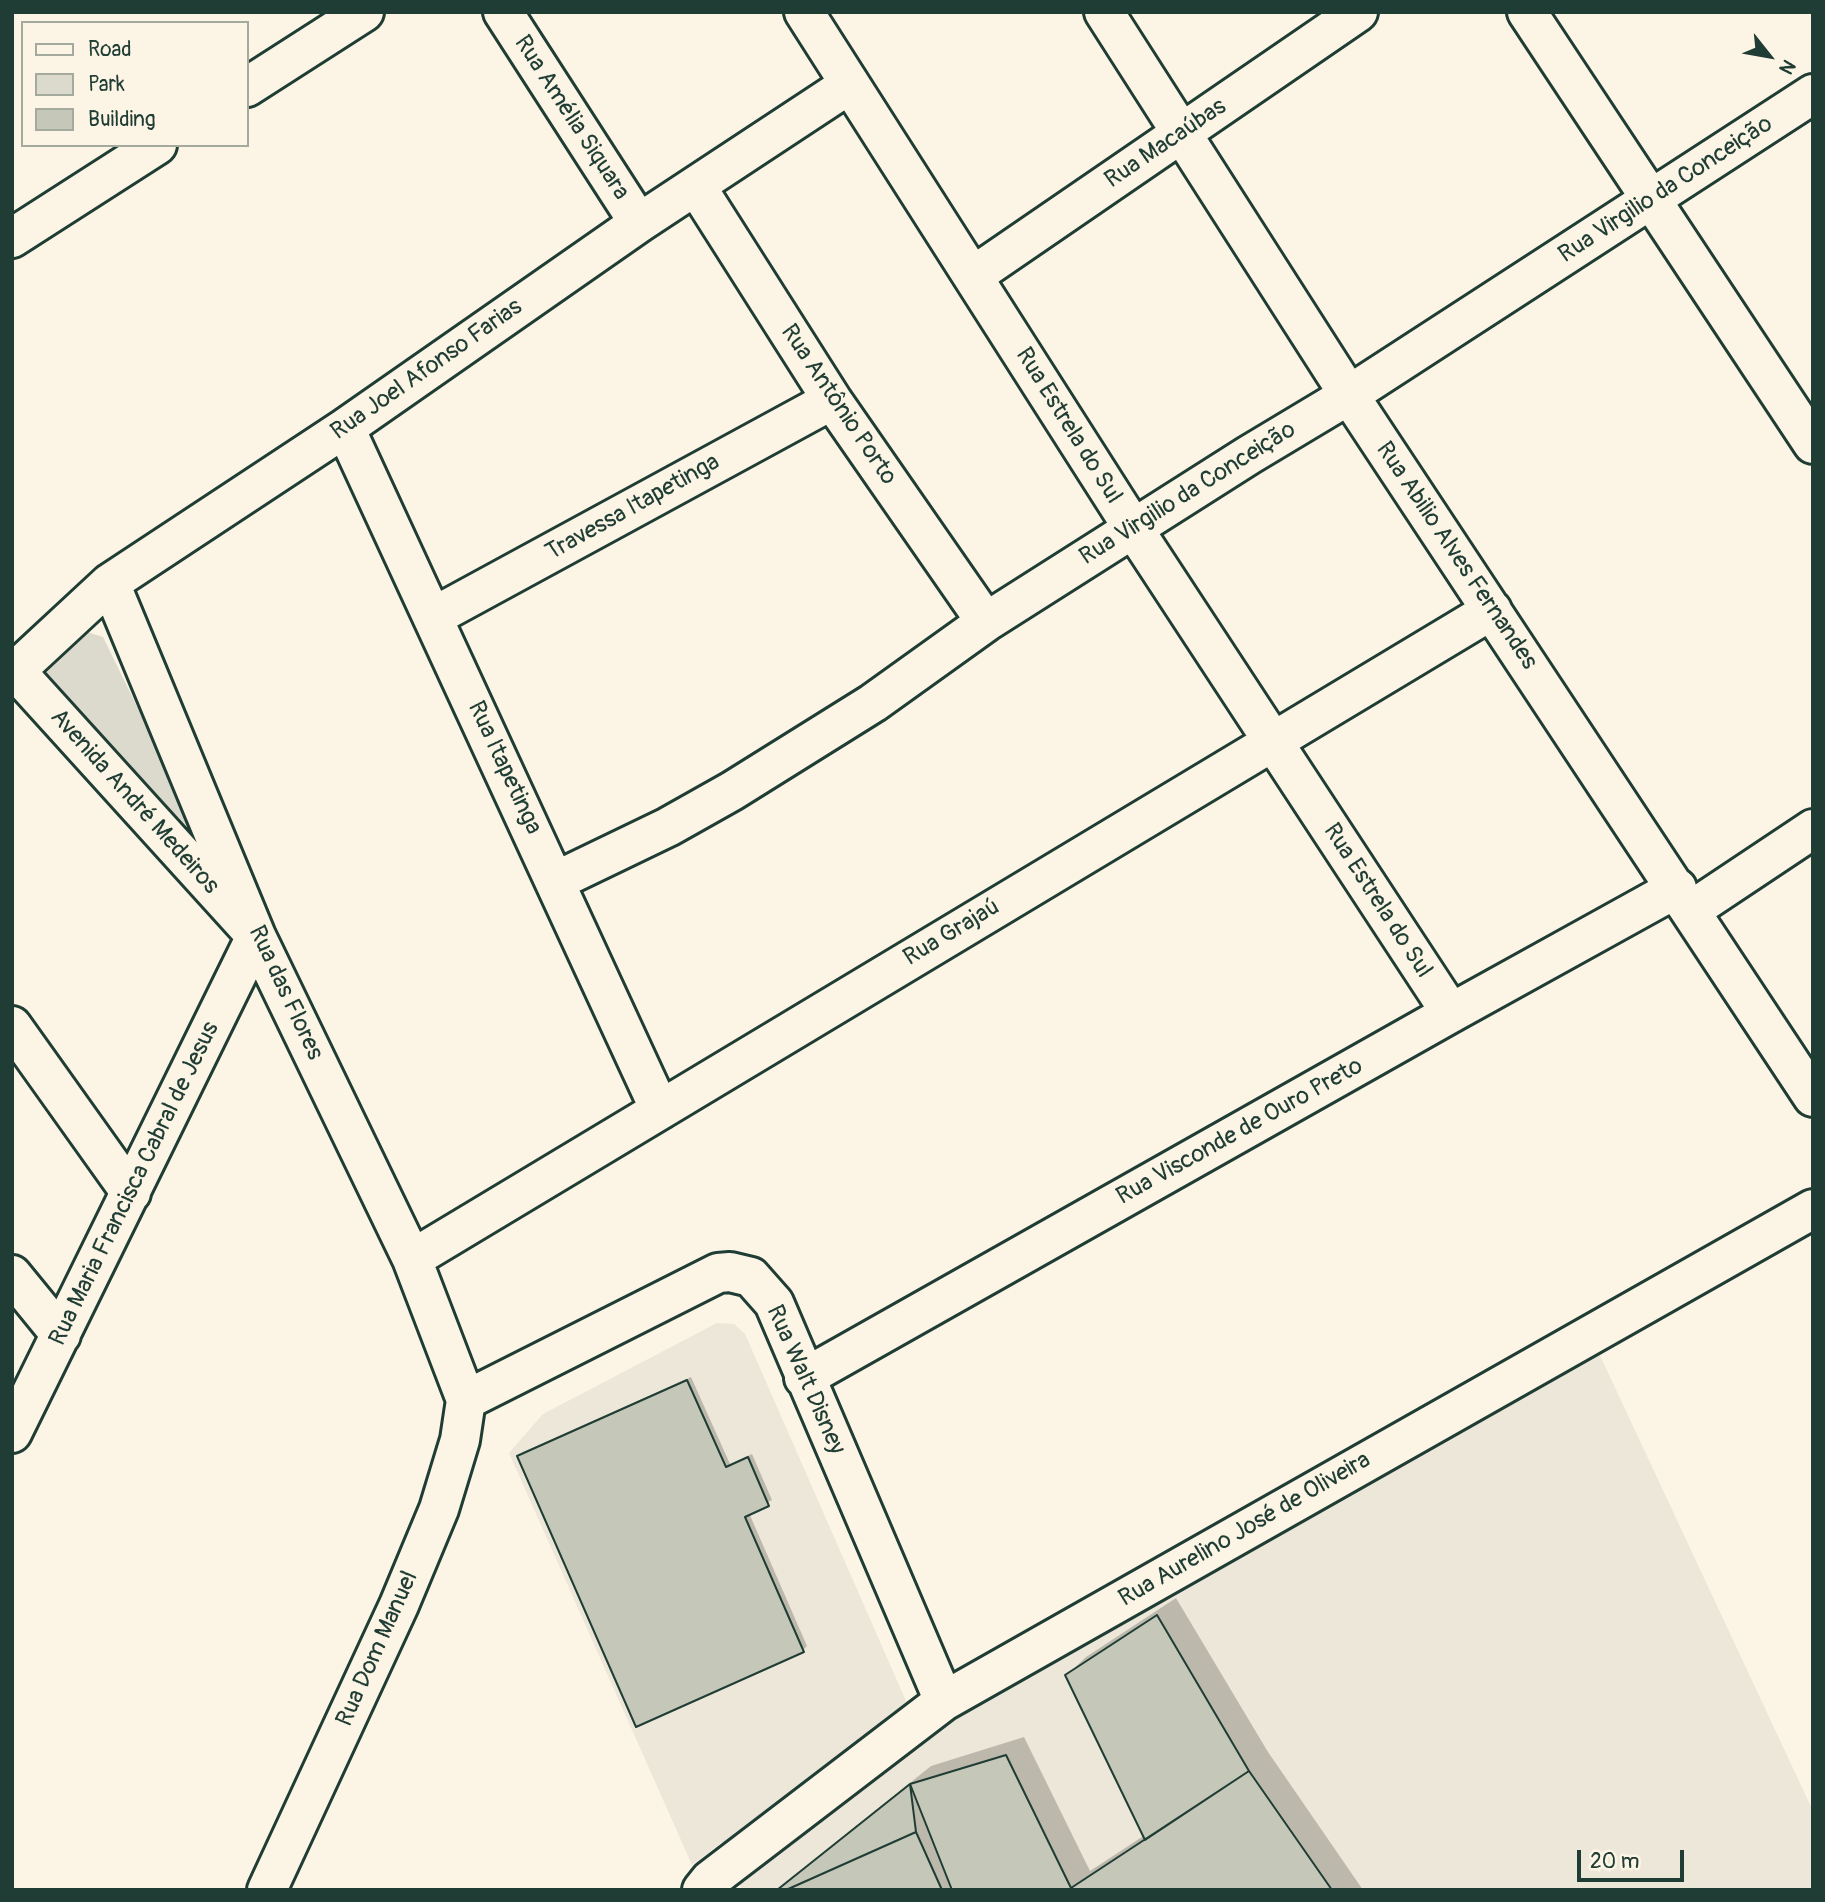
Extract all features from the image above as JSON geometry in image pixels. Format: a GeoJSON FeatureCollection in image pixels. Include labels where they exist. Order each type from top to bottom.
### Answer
{"type":"FeatureCollection","features":[{"type":"Feature","properties":{"kind":"street"},"geometry":{"type":"LineString","coordinates":[[248,86],[364,12]]}},
{"type":"Feature","properties":{"kind":"street","name":"Rua Amélia Siquara"},"geometry":{"type":"LineString","coordinates":[[503,12],[639,223]]}},
{"type":"Feature","properties":{"kind":"street","name":"Rua Estrela do Sul"},"geometry":{"type":"LineString","coordinates":[[804,12],[1133,528],[1451,1013]]}},
{"type":"Feature","properties":{"kind":"street","name":"Rua Abilio Alves Fernandes"},"geometry":{"type":"LineString","coordinates":[[1104,12],[1349,396],[1813,1097]]}},
{"type":"Feature","properties":{"kind":"street","name":"Rua Macaúbas"},"geometry":{"type":"LineString","coordinates":[[973,276],[1358,12]]}},
{"type":"Feature","properties":{"kind":"street"},"geometry":{"type":"LineString","coordinates":[[1527,12],[1813,444]]}},
{"type":"Feature","properties":{"kind":"street","name":"Rua Joel Afonso Farias"},"geometry":{"type":"LineString","coordinates":[[13,671],[110,583],[345,428],[639,223],[850,85]]}},
{"type":"Feature","properties":{"kind":"street","name":"Rua Virgilio da Conceição"},"geometry":{"type":"LineString","coordinates":[[556,881],[668,827],[732,791],[873,703],[986,622],[1133,528],[1349,396],[1813,94]]}},
{"type":"Feature","properties":{"kind":"street"},"geometry":{"type":"LineString","coordinates":[[12,238],[154,147]]}},
{"type":"Feature","properties":{"kind":"street","name":"Rua Antônio Porto"},"geometry":{"type":"LineString","coordinates":[[696,186],[832,400],[986,622]]}},
{"type":"Feature","properties":{"kind":"street","name":"Travessa Itapetinga"},"geometry":{"type":"LineString","coordinates":[[433,617],[832,400]]}},
{"type":"Feature","properties":{"kind":"street","name":"Rua Itapetinga"},"geometry":{"type":"LineString","coordinates":[[345,428],[660,1110]]}},
{"type":"Feature","properties":{"kind":"street","name":"Rua das Flores"},"geometry":{"type":"LineString","coordinates":[[110,583],[257,936],[412,1259],[466,1400]]}},
{"type":"Feature","properties":{"kind":"street","name":"Rua Grajaú"},"geometry":{"type":"LineString","coordinates":[[412,1259],[1492,610]]}},
{"type":"Feature","properties":{"kind":"street","name":"Avenida André Medeiros"},"geometry":{"type":"LineString","coordinates":[[13,671],[257,936]]}},
{"type":"Feature","properties":{"kind":"street","name":"Rua Visconde de Ouro Preto"},"geometry":{"type":"LineString","coordinates":[[804,1378],[1451,1013],[1684,900],[1813,829]]}},
{"type":"Feature","properties":{"kind":"street","name":"Rua Maria Francisca Cabral de Jesus"},"geometry":{"type":"LineString","coordinates":[[12,1433],[257,936]]}},
{"type":"Feature","properties":{"kind":"street"},"geometry":{"type":"LineString","coordinates":[[12,1026],[131,1193]]}},
{"type":"Feature","properties":{"kind":"street","name":"Rua Aurelino José de Oliveira"},"geometry":{"type":"LineString","coordinates":[[709,1886],[944,1701],[1813,1209]]}},
{"type":"Feature","properties":{"kind":"street","name":"Rua Walt Disney"},"geometry":{"type":"LineString","coordinates":[[466,1400],[718,1273],[730,1272],[751,1277],[760,1284],[774,1303],[944,1701]]}},
{"type":"Feature","properties":{"kind":"street"},"geometry":{"type":"LineString","coordinates":[[12,1275],[61,1335]]}},
{"type":"Feature","properties":{"kind":"street","name":"Rua Dom Manuel"},"geometry":{"type":"LineString","coordinates":[[267,1890],[399,1605],[439,1509],[460,1440],[466,1400]]}},
{"type":"Feature","properties":{"kind":"shaded area"},"geometry":{"type":"Polygon","coordinates":[[[1582,1317],[1813,1811],[1813,1890],[742,1890],[722,1842],[692,1865],[509,1453],[543,1414],[717,1323],[734,1324],[745,1334],[906,1701],[1582,1317]]]}},
{"type":"Feature","properties":{"kind":"green space"},"geometry":{"type":"Polygon","coordinates":[[[87,632],[103,637],[192,819],[186,830],[177,829],[48,687],[45,671],[50,657],[87,632]]]}},
{"type":"Feature","properties":{"kind":"building"},"geometry":{"type":"Polygon","coordinates":[[[687,1380],[726,1467],[748,1457],[769,1506],[745,1517],[804,1652],[636,1727],[517,1456],[687,1380]]]}},
{"type":"Feature","properties":{"kind":"building"},"geometry":{"type":"Polygon","coordinates":[[[1157,1615],[1249,1771],[1145,1840],[1065,1675],[1157,1615]]]}},
{"type":"Feature","properties":{"kind":"building"},"geometry":{"type":"Polygon","coordinates":[[[1006,1755],[1072,1890],[952,1890],[910,1784],[1006,1755]]]}},
{"type":"Feature","properties":{"kind":"building"},"geometry":{"type":"Polygon","coordinates":[[[1249,1771],[1332,1890],[1071,1888],[1249,1771]]]}},
{"type":"Feature","properties":{"kind":"building"},"geometry":{"type":"Polygon","coordinates":[[[910,1784],[916,1832],[786,1890],[777,1890],[910,1784]]]}},
{"type":"Feature","properties":{"kind":"building"},"geometry":{"type":"Polygon","coordinates":[[[916,1832],[942,1890],[786,1890],[916,1832]]]}}]}
